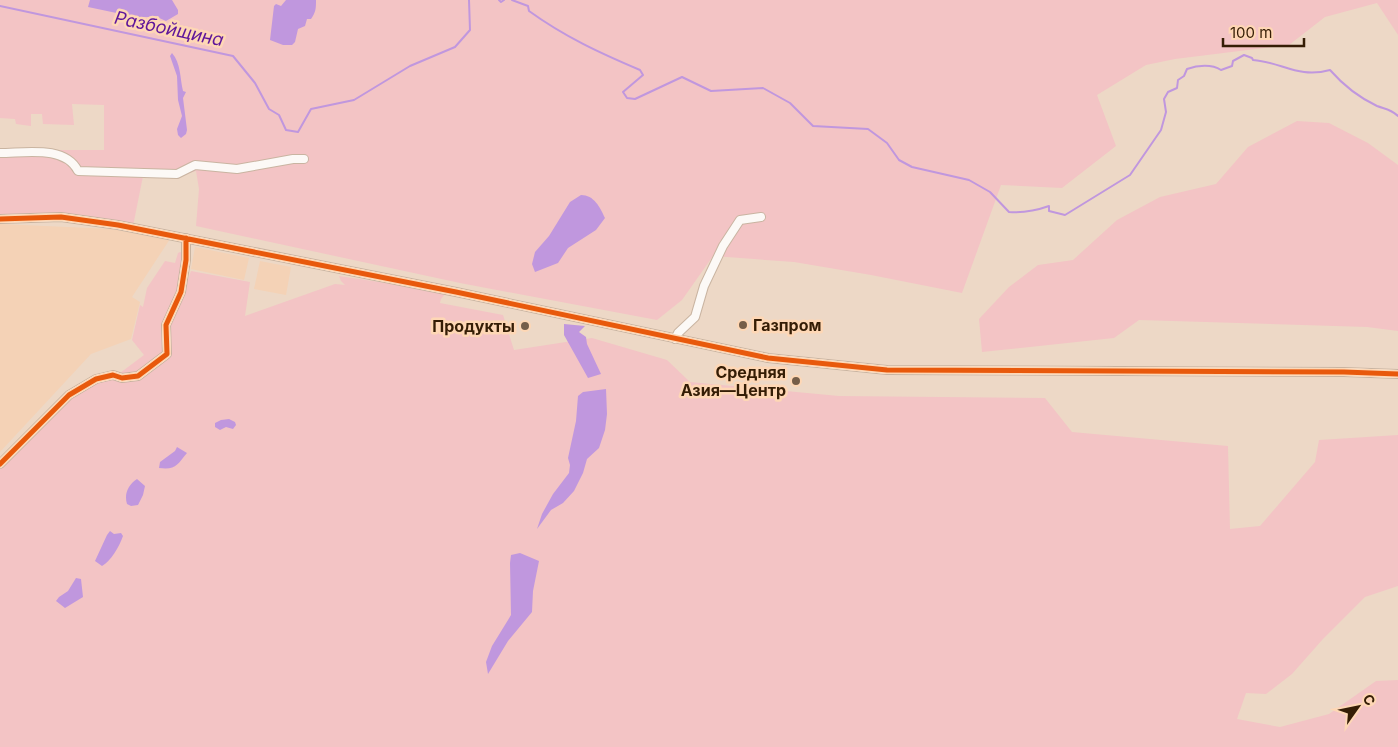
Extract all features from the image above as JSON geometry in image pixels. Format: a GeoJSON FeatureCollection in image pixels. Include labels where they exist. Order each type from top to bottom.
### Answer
{"type":"FeatureCollection","features":[{"type":"Feature","properties":{"kind":"street"},"geometry":{"type":"LineString","coordinates":[[0,153],[53,153],[73,162],[78,171],[177,174],[195,165],[237,169],[293,159],[304,160]]}},
{"type":"Feature","properties":{"kind":"street"},"geometry":{"type":"LineString","coordinates":[[675,339],[695,317],[704,286],[723,246],[740,220],[760,217]]}},
{"type":"Feature","properties":{"kind":"street"},"geometry":{"type":"LineString","coordinates":[[0,219],[61,218],[118,225],[456,292],[768,358],[887,370],[1344,372],[1398,374]]}},
{"type":"Feature","properties":{"kind":"street"},"geometry":{"type":"LineString","coordinates":[[0,464],[69,395],[96,379],[113,375],[122,378],[138,376],[167,354],[166,325],[181,292],[186,260],[186,238]]}},
{"type":"Feature","properties":{"kind":"shaded area"},"geometry":{"type":"Polygon","coordinates":[[[0,0],[1398,0],[1398,35],[1377,3],[1325,17],[1289,45],[1175,59],[1146,65],[1097,95],[1116,146],[1062,188],[1001,185],[962,293],[794,262],[713,256],[682,300],[657,320],[460,283],[196,226],[199,189],[196,171],[180,176],[143,176],[133,226],[61,215],[0,215],[0,150],[104,150],[104,105],[72,104],[74,125],[43,124],[42,114],[31,114],[31,126],[16,124],[15,119],[0,118],[0,0]]]}},
{"type":"Feature","properties":{"kind":"shaded area"},"geometry":{"type":"Polygon","coordinates":[[[90,0],[172,0],[178,10],[178,14],[166,21],[157,17],[127,17],[126,15],[88,7],[90,0]]]}},
{"type":"Feature","properties":{"kind":"shaded area"},"geometry":{"type":"Polygon","coordinates":[[[286,0],[316,0],[314,14],[311,19],[307,19],[305,26],[298,29],[295,42],[292,45],[283,45],[270,40],[274,6],[276,4],[281,6],[286,0]]]}},
{"type":"Feature","properties":{"kind":"shaded area"},"geometry":{"type":"Polygon","coordinates":[[[172,53],[179,66],[183,91],[186,92],[183,98],[187,130],[186,134],[181,138],[178,135],[177,129],[182,116],[178,100],[177,76],[170,56],[172,53]]]}},
{"type":"Feature","properties":{"kind":"shaded area"},"geometry":{"type":"Polygon","coordinates":[[[1297,121],[1329,123],[1368,143],[1398,165],[1398,331],[1367,327],[1139,320],[1114,338],[982,352],[979,319],[1009,287],[1038,265],[1073,260],[1117,220],[1160,197],[1216,184],[1248,147],[1297,121]]]}},
{"type":"Feature","properties":{"kind":"shaded area"},"geometry":{"type":"Polygon","coordinates":[[[581,195],[593,199],[605,218],[596,230],[568,248],[558,263],[535,272],[532,264],[535,252],[549,236],[570,202],[581,195]]]}},
{"type":"Feature","properties":{"kind":"shaded area"},"geometry":{"type":"Polygon","coordinates":[[[0,224],[112,229],[170,239],[132,297],[140,302],[131,339],[91,354],[0,452],[0,224]]]}},
{"type":"Feature","properties":{"kind":"shaded area"},"geometry":{"type":"Polygon","coordinates":[[[195,247],[249,258],[244,280],[191,269],[195,247]]]}},
{"type":"Feature","properties":{"kind":"shaded area"},"geometry":{"type":"Polygon","coordinates":[[[180,252],[183,253],[179,291],[164,325],[170,342],[170,321],[191,271],[250,282],[245,316],[335,284],[345,285],[339,276],[445,294],[440,303],[503,315],[514,350],[592,338],[667,360],[690,382],[839,396],[1045,398],[1072,432],[1228,446],[1230,529],[1260,526],[1315,462],[1319,440],[1398,435],[1398,586],[1365,597],[1323,639],[1292,674],[1266,694],[1246,693],[1237,719],[1280,727],[1329,714],[1376,681],[1398,680],[1398,747],[0,747],[0,464],[86,384],[116,376],[144,355],[132,340],[140,305],[143,307],[147,288],[165,261],[175,263],[180,252]]]}},
{"type":"Feature","properties":{"kind":"shaded area"},"geometry":{"type":"Polygon","coordinates":[[[260,261],[291,267],[286,295],[254,289],[260,261]]]}},
{"type":"Feature","properties":{"kind":"shaded area"},"geometry":{"type":"Polygon","coordinates":[[[564,324],[585,326],[579,332],[586,337],[587,344],[601,374],[588,378],[564,335],[564,324]]]}},
{"type":"Feature","properties":{"kind":"shaded area"},"geometry":{"type":"Polygon","coordinates":[[[606,389],[607,414],[605,430],[599,448],[587,459],[583,473],[574,491],[563,503],[551,510],[537,529],[542,514],[553,494],[569,473],[570,465],[568,458],[576,421],[578,396],[583,392],[606,389]]]}},
{"type":"Feature","properties":{"kind":"shaded area"},"geometry":{"type":"Polygon","coordinates":[[[229,419],[235,422],[236,425],[233,429],[226,427],[220,430],[215,427],[215,423],[229,419]]]}},
{"type":"Feature","properties":{"kind":"shaded area"},"geometry":{"type":"Polygon","coordinates":[[[177,447],[187,453],[181,461],[173,467],[159,468],[160,462],[175,451],[177,447]]]}},
{"type":"Feature","properties":{"kind":"shaded area"},"geometry":{"type":"Polygon","coordinates":[[[137,479],[145,486],[143,495],[138,505],[131,506],[127,504],[126,493],[137,479]]]}},
{"type":"Feature","properties":{"kind":"shaded area"},"geometry":{"type":"Polygon","coordinates":[[[110,531],[114,534],[121,533],[123,536],[109,561],[102,566],[95,561],[110,531]]]}},
{"type":"Feature","properties":{"kind":"shaded area"},"geometry":{"type":"Polygon","coordinates":[[[520,553],[539,561],[533,591],[532,612],[508,641],[488,674],[486,662],[492,646],[511,615],[511,555],[520,553]]]}},
{"type":"Feature","properties":{"kind":"shaded area"},"geometry":{"type":"Polygon","coordinates":[[[76,578],[81,579],[83,597],[65,608],[56,601],[68,591],[76,578]]]}},
{"type":"Feature","properties":{"kind":"waterway","name":"Разбойщина"},"geometry":{"type":"LineString","coordinates":[[0,6],[233,56],[255,83],[269,109],[279,115],[286,130],[298,132],[311,109],[354,100],[410,66],[455,47],[470,30],[469,0]]}},
{"type":"Feature","properties":{"kind":"waterway","name":"Разбойщина"},"geometry":{"type":"LineString","coordinates":[[499,0],[501,2],[504,0]]}},
{"type":"Feature","properties":{"kind":"waterway","name":"Разбойщина"},"geometry":{"type":"LineString","coordinates":[[512,0],[528,6],[529,11],[569,37],[640,70],[643,75],[623,92],[627,98],[635,99],[682,77],[711,91],[763,88],[790,103],[813,126],[868,129],[887,143],[899,160],[912,167],[969,180],[990,192],[1009,212],[1029,211],[1049,206],[1049,211],[1065,215],[1130,175],[1161,130],[1166,112],[1164,99],[1168,92],[1177,88],[1178,80],[1184,76],[1187,69],[1191,68],[1209,66],[1221,70],[1232,66],[1233,61],[1244,55],[1253,60],[1309,73],[1330,70],[1357,95],[1398,116]]}},
{"type":"Feature","properties":{"kind":"cycle path"},"geometry":{"type":"LineString","coordinates":[[0,219],[61,217],[118,225],[456,292],[768,358],[887,370],[1344,372],[1398,374]]}},
{"type":"Feature","properties":{"kind":"cycle path"},"geometry":{"type":"LineString","coordinates":[[0,464],[69,395],[96,379],[113,375],[122,378],[138,376],[167,354],[166,325],[181,292],[186,260],[186,238]]}},
{"type":"Feature","properties":{"kind":"place","name":"Газпром"},"geometry":{"type":"Point","coordinates":[743,325]}},
{"type":"Feature","properties":{"kind":"place","name":"Продукты"},"geometry":{"type":"Point","coordinates":[525,326]}},
{"type":"Feature","properties":{"kind":"place","name":"Средняя Азия—Центр"},"geometry":{"type":"Point","coordinates":[796,381]}}]}
